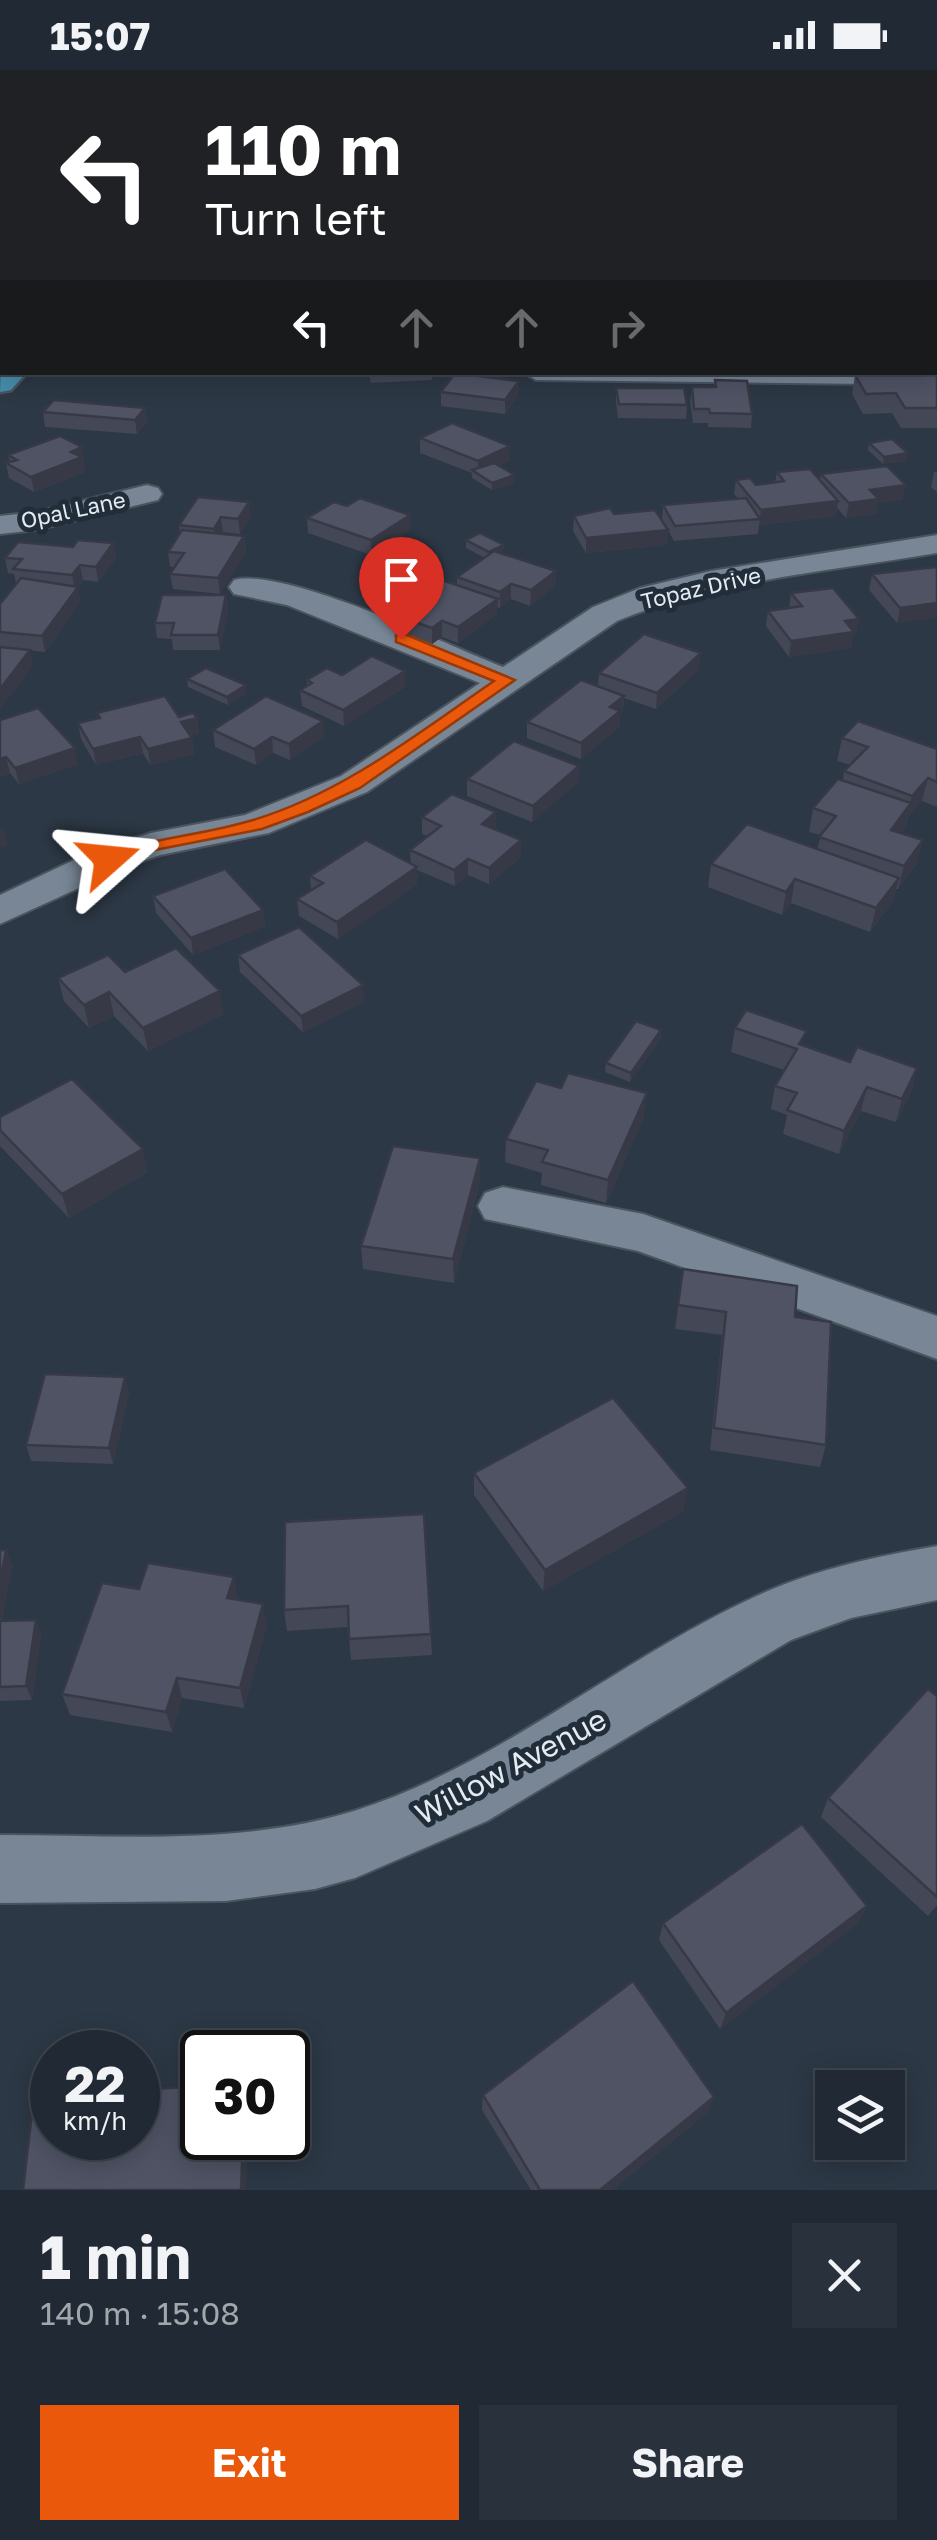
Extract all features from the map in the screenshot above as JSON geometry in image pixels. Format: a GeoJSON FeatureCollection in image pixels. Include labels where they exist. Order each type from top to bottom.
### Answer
{"type":"FeatureCollection","features":[{"type":"Feature","properties":{"kind":"street"},"geometry":{"type":"LineString","coordinates":[[774,375],[867,375]]}},
{"type":"Feature","properties":{"kind":"street","name":"Opal Lane"},"geometry":{"type":"LineString","coordinates":[[0,526],[146,494]]}},
{"type":"Feature","properties":{"kind":"street","name":"Topaz Drive"},"geometry":{"type":"LineString","coordinates":[[0,911],[109,859],[151,845],[256,825],[354,784],[605,614],[652,595],[711,581],[937,544]]}},
{"type":"Feature","properties":{"kind":"street"},"geometry":{"type":"LineString","coordinates":[[242,600],[302,615],[497,688]]}},
{"type":"Feature","properties":{"kind":"street"},"geometry":{"type":"LineString","coordinates":[[503,1206],[643,1233],[937,1338]]}},
{"type":"Feature","properties":{"kind":"street","name":"Willow Avenue"},"geometry":{"type":"LineString","coordinates":[[0,1870],[240,1866],[353,1845],[454,1804],[771,1620],[874,1584],[937,1574]]}},
{"type":"Feature","properties":{"kind":"building"},"geometry":{"type":"Polygon","coordinates":[[[454,375],[519,381],[505,400],[441,392],[454,375]]]}},
{"type":"Feature","properties":{"kind":"building"},"geometry":{"type":"Polygon","coordinates":[[[855,375],[937,375],[937,408],[905,408],[896,393],[866,394],[855,375]]]}},
{"type":"Feature","properties":{"kind":"building"},"geometry":{"type":"Polygon","coordinates":[[[715,380],[747,381],[752,414],[694,409],[692,387],[716,387],[715,380]]]}},
{"type":"Feature","properties":{"kind":"building"},"geometry":{"type":"Polygon","coordinates":[[[616,388],[684,388],[687,405],[619,404],[616,388]]]}},
{"type":"Feature","properties":{"kind":"building"},"geometry":{"type":"Polygon","coordinates":[[[54,400],[145,408],[135,420],[43,412],[54,400]]]}},
{"type":"Feature","properties":{"kind":"building"},"geometry":{"type":"Polygon","coordinates":[[[452,423],[510,446],[478,461],[420,438],[452,423]]]}},
{"type":"Feature","properties":{"kind":"building"},"geometry":{"type":"Polygon","coordinates":[[[60,436],[82,447],[71,452],[82,457],[31,477],[6,463],[17,460],[8,455],[60,436]]]}},
{"type":"Feature","properties":{"kind":"building"},"geometry":{"type":"Polygon","coordinates":[[[892,439],[908,453],[884,457],[869,443],[892,439]]]}},
{"type":"Feature","properties":{"kind":"building"},"geometry":{"type":"Polygon","coordinates":[[[494,463],[515,475],[492,483],[472,470],[494,463]]]}},
{"type":"Feature","properties":{"kind":"building"},"geometry":{"type":"Polygon","coordinates":[[[887,466],[906,485],[870,490],[879,499],[849,503],[821,474],[887,466]]]}},
{"type":"Feature","properties":{"kind":"building"},"geometry":{"type":"Polygon","coordinates":[[[810,469],[838,501],[761,510],[736,480],[750,478],[756,485],[784,481],[777,472],[810,469]]]}},
{"type":"Feature","properties":{"kind":"building"},"geometry":{"type":"Polygon","coordinates":[[[198,497],[249,502],[238,519],[221,517],[214,529],[179,525],[198,497]]]}},
{"type":"Feature","properties":{"kind":"building"},"geometry":{"type":"Polygon","coordinates":[[[360,498],[410,515],[371,540],[307,518],[334,502],[347,506],[360,498]]]}},
{"type":"Feature","properties":{"kind":"building"},"geometry":{"type":"Polygon","coordinates":[[[746,498],[760,519],[675,526],[663,505],[746,498]]]}},
{"type":"Feature","properties":{"kind":"building"},"geometry":{"type":"Polygon","coordinates":[[[610,508],[614,514],[655,510],[668,530],[586,538],[574,516],[610,508]]]}},
{"type":"Feature","properties":{"kind":"building"},"geometry":{"type":"Polygon","coordinates":[[[182,530],[244,536],[218,578],[170,574],[184,553],[168,552],[182,530]]]}},
{"type":"Feature","properties":{"kind":"building"},"geometry":{"type":"Polygon","coordinates":[[[480,533],[504,545],[489,552],[466,540],[480,533]]]}},
{"type":"Feature","properties":{"kind":"building"},"geometry":{"type":"Polygon","coordinates":[[[78,540],[113,543],[96,567],[80,565],[72,575],[13,569],[22,559],[5,558],[18,542],[73,547],[78,540]]]}},
{"type":"Feature","properties":{"kind":"building"},"geometry":{"type":"Polygon","coordinates":[[[494,551],[556,571],[531,590],[511,584],[500,592],[457,577],[494,551]]]}},
{"type":"Feature","properties":{"kind":"building"},"geometry":{"type":"Polygon","coordinates":[[[937,567],[937,603],[900,608],[872,574],[937,567]]]}},
{"type":"Feature","properties":{"kind":"building"},"geometry":{"type":"Polygon","coordinates":[[[21,578],[78,587],[42,636],[0,632],[0,604],[21,578]]]}},
{"type":"Feature","properties":{"kind":"building"},"geometry":{"type":"Polygon","coordinates":[[[442,580],[498,599],[458,627],[442,621],[432,628],[392,614],[442,580]]]}},
{"type":"Feature","properties":{"kind":"building"},"geometry":{"type":"Polygon","coordinates":[[[833,588],[859,619],[845,621],[854,632],[791,641],[768,611],[802,606],[791,593],[833,588]]]}},
{"type":"Feature","properties":{"kind":"building"},"geometry":{"type":"Polygon","coordinates":[[[162,595],[226,595],[218,635],[171,635],[174,623],[155,623],[162,595]]]}},
{"type":"Feature","properties":{"kind":"building"},"geometry":{"type":"Polygon","coordinates":[[[644,634],[701,653],[657,693],[599,673],[644,634]]]}},
{"type":"Feature","properties":{"kind":"building"},"geometry":{"type":"Polygon","coordinates":[[[0,647],[30,650],[0,689],[0,647]]]}},
{"type":"Feature","properties":{"kind":"building"},"geometry":{"type":"Polygon","coordinates":[[[372,656],[405,671],[343,710],[300,690],[312,683],[307,680],[327,668],[342,675],[372,656]]]}},
{"type":"Feature","properties":{"kind":"building"},"geometry":{"type":"Polygon","coordinates":[[[206,668],[246,685],[227,697],[187,679],[206,668]]]}},
{"type":"Feature","properties":{"kind":"building"},"geometry":{"type":"Polygon","coordinates":[[[581,680],[624,696],[610,707],[620,711],[581,743],[527,722],[581,680]]]}},
{"type":"Feature","properties":{"kind":"building"},"geometry":{"type":"Polygon","coordinates":[[[165,696],[179,717],[193,713],[197,718],[181,722],[192,738],[148,749],[140,737],[93,749],[78,723],[100,718],[97,713],[165,696]]]}},
{"type":"Feature","properties":{"kind":"building"},"geometry":{"type":"Polygon","coordinates":[[[266,696],[323,721],[289,744],[272,737],[254,749],[213,730],[266,696]]]}},
{"type":"Feature","properties":{"kind":"building"},"geometry":{"type":"Polygon","coordinates":[[[38,708],[75,748],[15,768],[6,757],[0,759],[0,720],[38,708]]]}},
{"type":"Feature","properties":{"kind":"building"},"geometry":{"type":"Polygon","coordinates":[[[858,721],[937,749],[937,782],[928,778],[912,796],[844,771],[868,747],[842,738],[858,721]]]}},
{"type":"Feature","properties":{"kind":"building"},"geometry":{"type":"Polygon","coordinates":[[[514,741],[579,766],[533,806],[467,779],[514,741]]]}},
{"type":"Feature","properties":{"kind":"building"},"geometry":{"type":"Polygon","coordinates":[[[838,779],[911,803],[891,830],[923,840],[904,866],[819,837],[836,816],[813,808],[838,779]]]}},
{"type":"Feature","properties":{"kind":"building"},"geometry":{"type":"Polygon","coordinates":[[[452,794],[496,812],[482,824],[521,840],[489,868],[468,859],[454,870],[410,850],[441,826],[422,817],[452,794]]]}},
{"type":"Feature","properties":{"kind":"building"},"geometry":{"type":"Polygon","coordinates":[[[747,824],[899,878],[876,908],[795,879],[786,892],[711,864],[747,824]]]}},
{"type":"Feature","properties":{"kind":"building"},"geometry":{"type":"Polygon","coordinates":[[[366,840],[417,867],[337,922],[297,899],[323,883],[310,876],[366,840]]]}},
{"type":"Feature","properties":{"kind":"building"},"geometry":{"type":"Polygon","coordinates":[[[225,869],[263,910],[191,938],[153,896],[225,869]]]}},
{"type":"Feature","properties":{"kind":"building"},"geometry":{"type":"Polygon","coordinates":[[[299,927],[363,985],[301,1016],[238,955],[299,927]]]}},
{"type":"Feature","properties":{"kind":"building"},"geometry":{"type":"Polygon","coordinates":[[[176,948],[220,991],[143,1028],[109,992],[84,1005],[58,978],[108,955],[125,972],[176,948]]]}},
{"type":"Feature","properties":{"kind":"building"},"geometry":{"type":"Polygon","coordinates":[[[746,1010],[807,1031],[799,1044],[850,1062],[857,1047],[917,1068],[902,1099],[867,1087],[844,1131],[787,1110],[797,1093],[775,1086],[797,1049],[735,1028],[746,1010]]]}},
{"type":"Feature","properties":{"kind":"building"},"geometry":{"type":"Polygon","coordinates":[[[636,1021],[661,1030],[631,1073],[606,1063],[636,1021]]]}},
{"type":"Feature","properties":{"kind":"building"},"geometry":{"type":"Polygon","coordinates":[[[568,1073],[647,1093],[608,1180],[542,1162],[548,1150],[506,1139],[536,1081],[561,1088],[568,1073]]]}},
{"type":"Feature","properties":{"kind":"building"},"geometry":{"type":"Polygon","coordinates":[[[72,1079],[143,1149],[62,1194],[0,1130],[0,1117],[72,1079]]]}},
{"type":"Feature","properties":{"kind":"building"},"geometry":{"type":"Polygon","coordinates":[[[393,1146],[480,1158],[453,1259],[361,1246],[393,1146]]]}},
{"type":"Feature","properties":{"kind":"building"},"geometry":{"type":"Polygon","coordinates":[[[683,1269],[797,1286],[795,1317],[831,1322],[826,1445],[714,1428],[726,1312],[678,1305],[683,1269]]]}},
{"type":"Feature","properties":{"kind":"building"},"geometry":{"type":"Polygon","coordinates":[[[45,1374],[125,1377],[109,1448],[26,1445],[45,1374]]]}},
{"type":"Feature","properties":{"kind":"building"},"geometry":{"type":"Polygon","coordinates":[[[613,1398],[688,1488],[545,1570],[474,1473],[613,1398]]]}},
{"type":"Feature","properties":{"kind":"building"},"geometry":{"type":"Polygon","coordinates":[[[424,1514],[431,1634],[349,1639],[348,1606],[284,1610],[285,1522],[424,1514]]]}},
{"type":"Feature","properties":{"kind":"building"},"geometry":{"type":"Polygon","coordinates":[[[0,1550],[6,1550],[0,1584],[0,1550]]]}},
{"type":"Feature","properties":{"kind":"building"},"geometry":{"type":"Polygon","coordinates":[[[148,1563],[234,1577],[227,1598],[263,1604],[240,1688],[177,1678],[166,1712],[62,1694],[102,1583],[139,1589],[148,1563]]]}},
{"type":"Feature","properties":{"kind":"building"},"geometry":{"type":"Polygon","coordinates":[[[36,1620],[26,1686],[0,1687],[0,1621],[36,1620]]]}},
{"type":"Feature","properties":{"kind":"building"},"geometry":{"type":"Polygon","coordinates":[[[928,1689],[937,1696],[937,1897],[828,1798],[928,1689]]]}},
{"type":"Feature","properties":{"kind":"building"},"geometry":{"type":"Polygon","coordinates":[[[802,1824],[867,1906],[726,2013],[663,1923],[802,1824]]]}},
{"type":"Feature","properties":{"kind":"building"},"geometry":{"type":"Polygon","coordinates":[[[633,1981],[714,2097],[600,2190],[540,2190],[483,2095],[633,1981]]]}},
{"type":"Feature","properties":{"kind":"building"},"geometry":{"type":"Polygon","coordinates":[[[180,2087],[180,2160],[242,2160],[241,2190],[23,2190],[30,2130],[30,2160],[160,2160],[160,2089],[180,2087]]]}},
{"type":"Feature","properties":{"kind":"route"},"geometry":{"type":"LineString","coordinates":[[109,859],[151,845],[256,825],[302,808],[354,784],[507,680],[401,639]]}}]}
